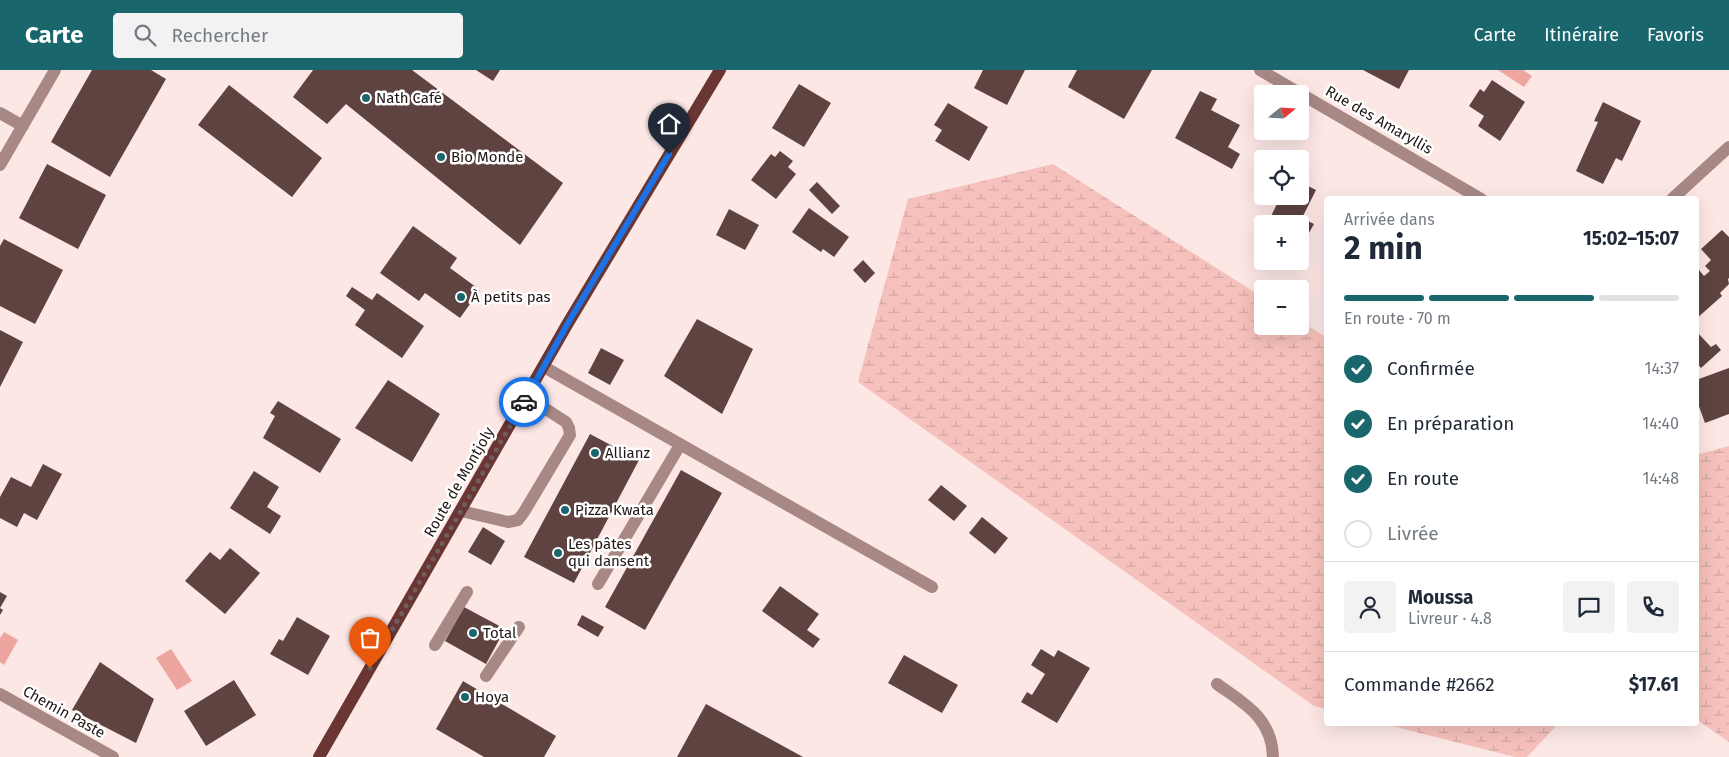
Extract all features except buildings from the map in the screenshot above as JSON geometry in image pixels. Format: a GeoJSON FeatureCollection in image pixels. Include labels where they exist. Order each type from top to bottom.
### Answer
{"type":"FeatureCollection","features":[{"type":"Feature","properties":{"kind":"main road","name":"Route de Montjoly"},"geometry":{"type":"LineString","coordinates":[[320,757],[573,314],[720,70]]}},
{"type":"Feature","properties":{"kind":"street"},"geometry":{"type":"LineString","coordinates":[[0,165],[55,70]]}},
{"type":"Feature","properties":{"kind":"street","name":"Rue des Amaryllis"},"geometry":{"type":"LineString","coordinates":[[1260,70],[1477,196]]}},
{"type":"Feature","properties":{"kind":"street"},"geometry":{"type":"LineString","coordinates":[[0,113],[23,126]]}},
{"type":"Feature","properties":{"kind":"street"},"geometry":{"type":"LineString","coordinates":[[1675,196],[1729,147]]}},
{"type":"Feature","properties":{"kind":"street"},"geometry":{"type":"LineString","coordinates":[[544,367],[932,587]]}},
{"type":"Feature","properties":{"kind":"street"},"geometry":{"type":"LineString","coordinates":[[461,511],[508,522],[518,520],[570,435],[570,428],[566,422],[527,397]]}},
{"type":"Feature","properties":{"kind":"street"},"geometry":{"type":"LineString","coordinates":[[598,584],[680,445]]}},
{"type":"Feature","properties":{"kind":"street"},"geometry":{"type":"LineString","coordinates":[[435,644],[467,592]]}},
{"type":"Feature","properties":{"kind":"street"},"geometry":{"type":"LineString","coordinates":[[486,676],[519,627]]}},
{"type":"Feature","properties":{"kind":"street"},"geometry":{"type":"LineString","coordinates":[[1217,684],[1250,708],[1259,717],[1270,740],[1273,757]]}},
{"type":"Feature","properties":{"kind":"street","name":"Chemin Paste"},"geometry":{"type":"LineString","coordinates":[[0,694],[113,757]]}},
{"type":"Feature","properties":{"kind":"green space"},"geometry":{"type":"Polygon","coordinates":[[[1053,164],[1254,292],[1254,335],[1309,335],[1309,327],[1324,336],[1324,708],[1314,706],[858,382],[908,199],[1053,164]]]}},
{"type":"Feature","properties":{"kind":"green space"},"geometry":{"type":"Polygon","coordinates":[[[1729,446],[1729,742],[1699,721],[1699,454],[1729,446]]]}},
{"type":"Feature","properties":{"kind":"green space"},"geometry":{"type":"Polygon","coordinates":[[[1392,726],[1556,726],[1527,757],[1515,757],[1392,726]]]}},
{"type":"Feature","properties":{"kind":"shaded area"},"geometry":{"type":"Polygon","coordinates":[[[1498,70],[1523,70],[1532,76],[1524,87],[1498,70]]]}},
{"type":"Feature","properties":{"kind":"shaded area"},"geometry":{"type":"Polygon","coordinates":[[[4,632],[18,640],[4,665],[0,662],[0,638],[4,632]]]}},
{"type":"Feature","properties":{"kind":"shaded area"},"geometry":{"type":"Polygon","coordinates":[[[171,649],[192,681],[177,690],[156,658],[171,649]]]}},
{"type":"Feature","properties":{"kind":"way so far"},"geometry":{"type":"LineString","coordinates":[[370,668],[524,402]]}},
{"type":"Feature","properties":{"kind":"place","name":"Nath Café"},"geometry":{"type":"Point","coordinates":[366,98]}},
{"type":"Feature","properties":{"kind":"place","name":"Bio Monde"},"geometry":{"type":"Point","coordinates":[441,157]}},
{"type":"Feature","properties":{"kind":"place","name":"À petits pas"},"geometry":{"type":"Point","coordinates":[461,297]}},
{"type":"Feature","properties":{"kind":"place","name":"Allianz"},"geometry":{"type":"Point","coordinates":[595,453]}},
{"type":"Feature","properties":{"kind":"place","name":"Pizza Kwata"},"geometry":{"type":"Point","coordinates":[565,510]}},
{"type":"Feature","properties":{"kind":"place","name":"Les pâtes qui dansent"},"geometry":{"type":"Point","coordinates":[558,553]}},
{"type":"Feature","properties":{"kind":"place","name":"Total"},"geometry":{"type":"Point","coordinates":[473,633]}},
{"type":"Feature","properties":{"kind":"place","name":"Hoya"},"geometry":{"type":"Point","coordinates":[465,697]}},
{"type":"Feature","properties":{"kind":"route"},"geometry":{"type":"LineString","coordinates":[[524,402],[568,323],[669,154]]}}]}
